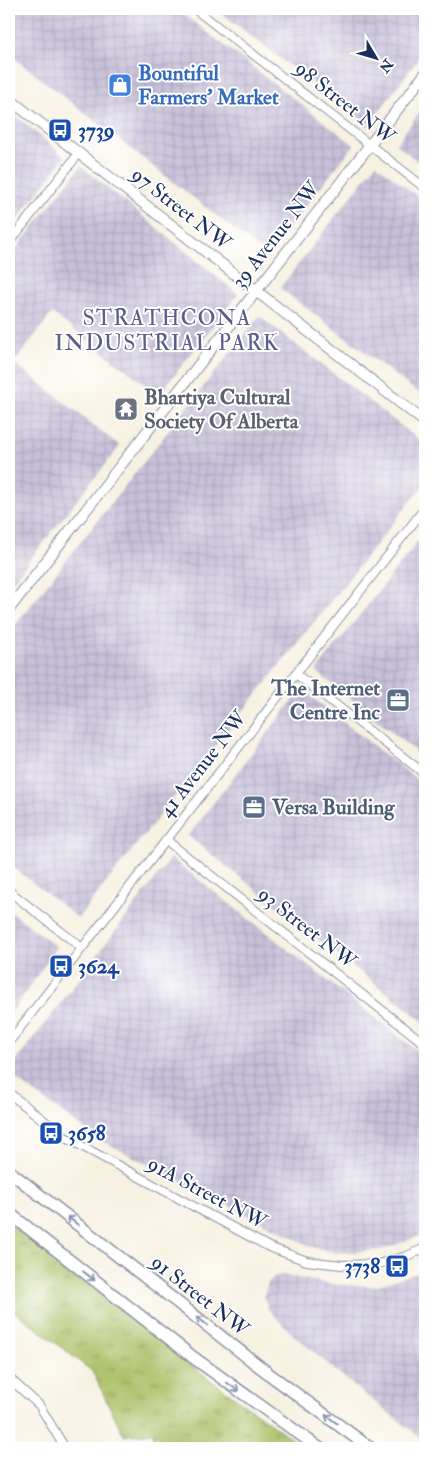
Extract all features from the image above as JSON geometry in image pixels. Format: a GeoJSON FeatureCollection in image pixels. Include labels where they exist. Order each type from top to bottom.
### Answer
{"type":"FeatureCollection","features":[{"type":"Feature","properties":{"kind":"main road","name":"91 Street NW"},"geometry":{"type":"LineString","coordinates":[[9,1171],[273,1377],[370,1448]]}},
{"type":"Feature","properties":{"kind":"main road"},"geometry":{"type":"LineString","coordinates":[[9,1213],[194,1358],[319,1448]]}},
{"type":"Feature","properties":{"kind":"street","name":"98 Street NW"},"geometry":{"type":"LineString","coordinates":[[195,9],[425,188]]}},
{"type":"Feature","properties":{"kind":"street","name":"39 Avenue NW"},"geometry":{"type":"LineString","coordinates":[[9,608],[425,74]]}},
{"type":"Feature","properties":{"kind":"street","name":"97 Street NW"},"geometry":{"type":"LineString","coordinates":[[9,99],[425,422]]}},
{"type":"Feature","properties":{"kind":"street"},"geometry":{"type":"LineString","coordinates":[[9,243],[79,153]]}},
{"type":"Feature","properties":{"kind":"street","name":"41 Avenue NW"},"geometry":{"type":"LineString","coordinates":[[9,1042],[425,508]]}},
{"type":"Feature","properties":{"kind":"street"},"geometry":{"type":"LineString","coordinates":[[296,674],[425,774]]}},
{"type":"Feature","properties":{"kind":"street","name":"93 Street NW"},"geometry":{"type":"LineString","coordinates":[[166,840],[425,1044]]}},
{"type":"Feature","properties":{"kind":"street"},"geometry":{"type":"LineString","coordinates":[[9,891],[82,948]]}},
{"type":"Feature","properties":{"kind":"street","name":"91A Street NW"},"geometry":{"type":"LineString","coordinates":[[9,1094],[65,1137],[269,1247],[307,1261],[341,1265],[378,1264],[407,1256],[425,1248]]}},
{"type":"Feature","properties":{"kind":"street"},"geometry":{"type":"LineString","coordinates":[[9,1378],[39,1405],[65,1448]]}},
{"type":"Feature","properties":{"kind":"shaded area"},"geometry":{"type":"Polygon","coordinates":[[[9,9],[177,9],[354,145],[267,255],[9,54],[9,9]]]}},
{"type":"Feature","properties":{"kind":"shaded area"},"geometry":{"type":"Polygon","coordinates":[[[216,9],[425,9],[425,50],[368,126],[216,9]]]}},
{"type":"Feature","properties":{"kind":"shaded area"},"geometry":{"type":"Polygon","coordinates":[[[425,105],[425,167],[396,144],[425,105]]]}},
{"type":"Feature","properties":{"kind":"shaded area"},"geometry":{"type":"Polygon","coordinates":[[[9,110],[65,157],[9,230],[9,110]]]}},
{"type":"Feature","properties":{"kind":"shaded area"},"geometry":{"type":"Polygon","coordinates":[[[376,164],[425,202],[425,398],[280,288],[376,164]]]}},
{"type":"Feature","properties":{"kind":"shaded area"},"geometry":{"type":"Polygon","coordinates":[[[81,166],[238,294],[159,395],[52,313],[14,363],[120,446],[9,586],[9,258],[81,166]]]}},
{"type":"Feature","properties":{"kind":"shaded area"},"geometry":{"type":"Polygon","coordinates":[[[259,316],[425,444],[425,483],[78,918],[9,864],[9,633],[259,316]]]}},
{"type":"Feature","properties":{"kind":"shaded area"},"geometry":{"type":"Polygon","coordinates":[[[425,532],[425,759],[316,671],[425,532]]]}},
{"type":"Feature","properties":{"kind":"shaded area"},"geometry":{"type":"Polygon","coordinates":[[[300,691],[304,691],[425,786],[425,1023],[188,836],[300,691]]]}},
{"type":"Feature","properties":{"kind":"shaded area"},"geometry":{"type":"Polygon","coordinates":[[[171,858],[425,1057],[425,1234],[381,1250],[337,1253],[312,1247],[98,1139],[14,1078],[14,1064],[171,858]]]}},
{"type":"Feature","properties":{"kind":"shaded area"},"geometry":{"type":"Polygon","coordinates":[[[9,910],[57,947],[9,1016],[9,910]]]}},
{"type":"Feature","properties":{"kind":"shaded area"},"geometry":{"type":"Polygon","coordinates":[[[425,1270],[425,1441],[354,1386],[289,1331],[268,1309],[264,1296],[268,1283],[274,1277],[282,1275],[337,1285],[376,1286],[425,1270]]]}},
{"type":"Feature","properties":{"kind":"green space"},"geometry":{"type":"Polygon","coordinates":[[[9,1223],[208,1378],[305,1448],[188,1448],[174,1438],[169,1448],[147,1448],[155,1433],[124,1436],[92,1371],[9,1307],[9,1223]]]}},
{"type":"Feature","properties":{"kind":"place","name":"Bountiful Farmers' Market"},"geometry":{"type":"Point","coordinates":[120,85]}},
{"type":"Feature","properties":{"kind":"place","name":"3739"},"geometry":{"type":"Point","coordinates":[60,130]}},
{"type":"Feature","properties":{"kind":"place","name":"Bhartiya Cultural Society Of Alberta"},"geometry":{"type":"Point","coordinates":[126,409]}},
{"type":"Feature","properties":{"kind":"place","name":"The Internet Centre Inc"},"geometry":{"type":"Point","coordinates":[398,700]}},
{"type":"Feature","properties":{"kind":"place","name":"Versa Building"},"geometry":{"type":"Point","coordinates":[254,807]}},
{"type":"Feature","properties":{"kind":"place","name":"3624"},"geometry":{"type":"Point","coordinates":[61,966]}},
{"type":"Feature","properties":{"kind":"place","name":"3658"},"geometry":{"type":"Point","coordinates":[51,1133]}},
{"type":"Feature","properties":{"kind":"place","name":"3738"},"geometry":{"type":"Point","coordinates":[397,1266]}},
{"type":"Feature","properties":{"kind":"district","name":"STRATHCONA INDUSTRIAL PARK"},"geometry":{"type":"Point","coordinates":[167,330]}}]}
